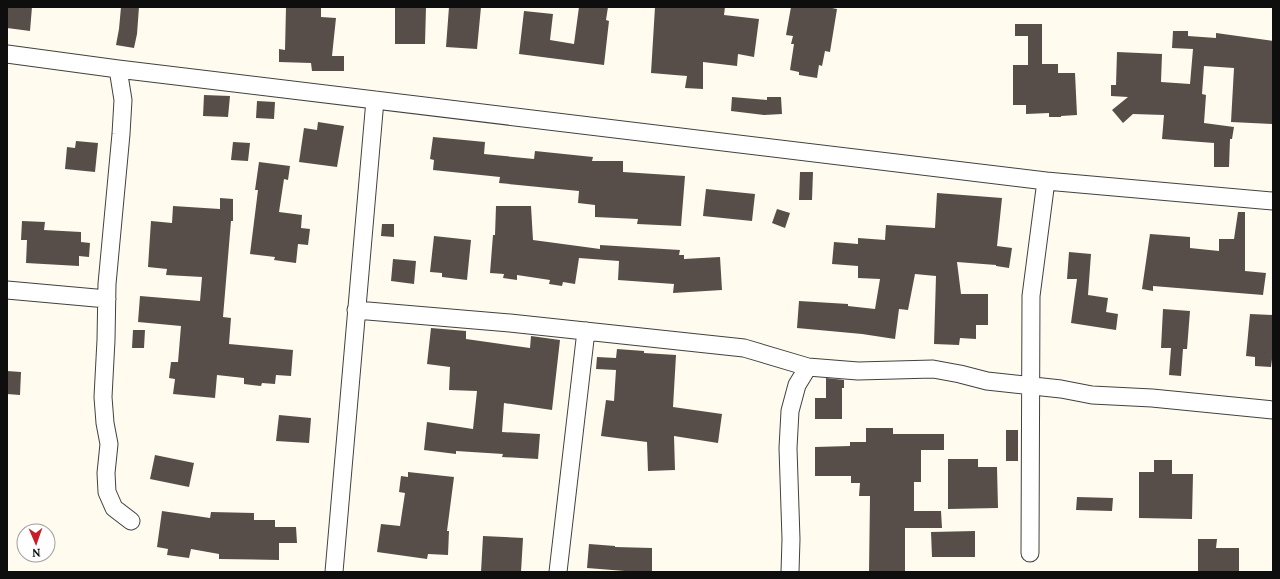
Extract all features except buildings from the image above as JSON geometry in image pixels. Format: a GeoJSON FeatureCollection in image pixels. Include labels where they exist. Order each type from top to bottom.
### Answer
{"type":"FeatureCollection","features":[{"type":"Feature","properties":{"kind":"street"},"geometry":{"type":"LineString","coordinates":[[7,54],[118,70],[1046,181],[1273,201]]}},
{"type":"Feature","properties":{"kind":"street"},"geometry":{"type":"LineString","coordinates":[[118,70],[123,107],[107,299],[103,398],[105,423],[109,444],[106,473],[107,492],[114,508],[131,521]]}},
{"type":"Feature","properties":{"kind":"street"},"geometry":{"type":"LineString","coordinates":[[334,572],[350,403],[356,310],[375,100]]}},
{"type":"Feature","properties":{"kind":"street"},"geometry":{"type":"LineString","coordinates":[[1030,553],[1031,296],[1046,181]]}},
{"type":"Feature","properties":{"kind":"street"},"geometry":{"type":"LineString","coordinates":[[7,290],[107,299]]}},
{"type":"Feature","properties":{"kind":"street"},"geometry":{"type":"LineString","coordinates":[[356,310],[510,323],[744,348],[808,367],[858,371],[933,369],[986,381],[1092,394],[1152,398],[1273,410]]}},
{"type":"Feature","properties":{"kind":"street"},"geometry":{"type":"LineString","coordinates":[[558,572],[586,331]]}},
{"type":"Feature","properties":{"kind":"street"},"geometry":{"type":"LineString","coordinates":[[790,572],[791,525],[788,448],[790,411],[797,385],[808,367]]}}]}
